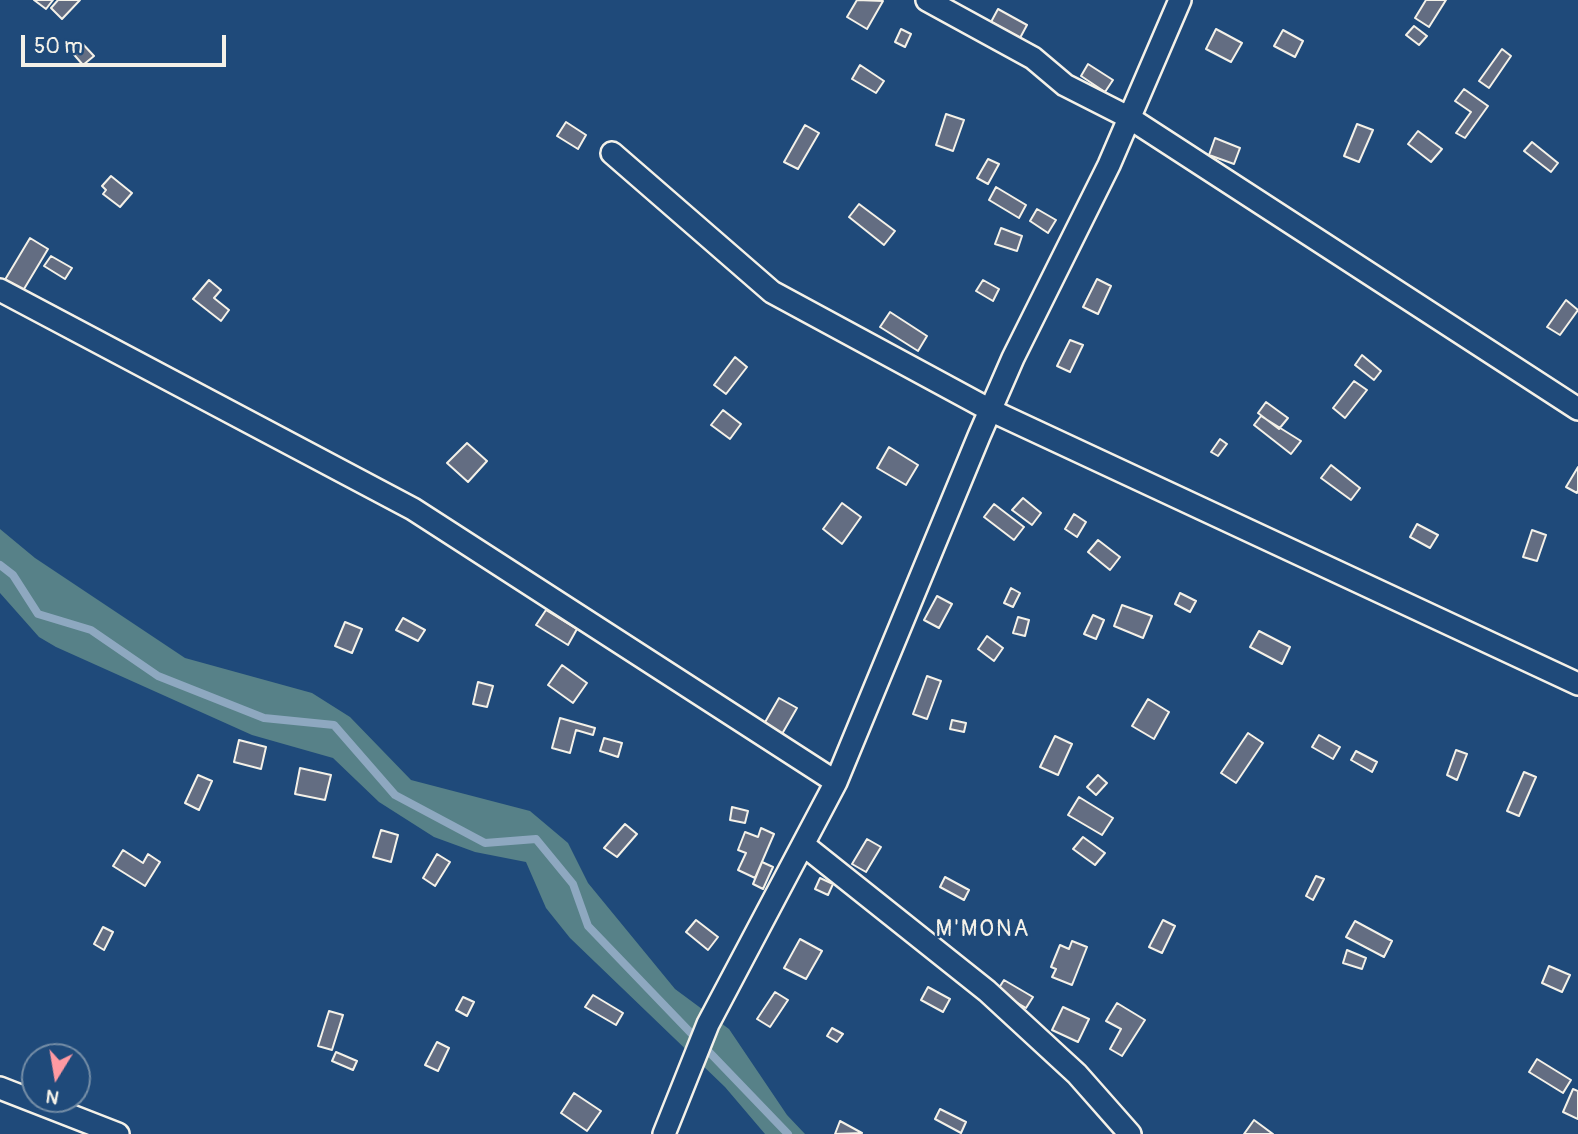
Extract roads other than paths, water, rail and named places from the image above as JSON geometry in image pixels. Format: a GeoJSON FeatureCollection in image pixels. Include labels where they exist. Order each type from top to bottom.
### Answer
{"type":"FeatureCollection","features":[{"type":"Feature","properties":{"kind":"street"},"geometry":{"type":"LineString","coordinates":[[926,0],[1033,58],[1065,85],[1128,117],[1578,409]]}},
{"type":"Feature","properties":{"kind":"street"},"geometry":{"type":"LineString","coordinates":[[674,1130],[701,1043],[836,782],[990,410],[1110,166],[1128,117],[1180,0]]}},
{"type":"Feature","properties":{"kind":"street"},"geometry":{"type":"LineString","coordinates":[[612,153],[772,292],[990,410],[1578,684]]}},
{"type":"Feature","properties":{"kind":"street"},"geometry":{"type":"LineString","coordinates":[[0,290],[413,509],[836,782]]}},
{"type":"Feature","properties":{"kind":"street"},"geometry":{"type":"LineString","coordinates":[[805,846],[987,991],[1077,1074],[1130,1134]]}},
{"type":"Feature","properties":{"kind":"street"},"geometry":{"type":"LineString","coordinates":[[0,1088],[118,1134]]}},
{"type":"Feature","properties":{"kind":"waterway"},"geometry":{"type":"LineString","coordinates":[[0,565],[13,575],[38,614],[91,630],[158,676],[264,718],[334,725],[395,795],[485,843],[536,839],[573,884],[588,926],[788,1134]]}},
{"type":"Feature","properties":{"kind":"district","name":"M'MONA"},"geometry":{"type":"Point","coordinates":[983,930]}}]}
